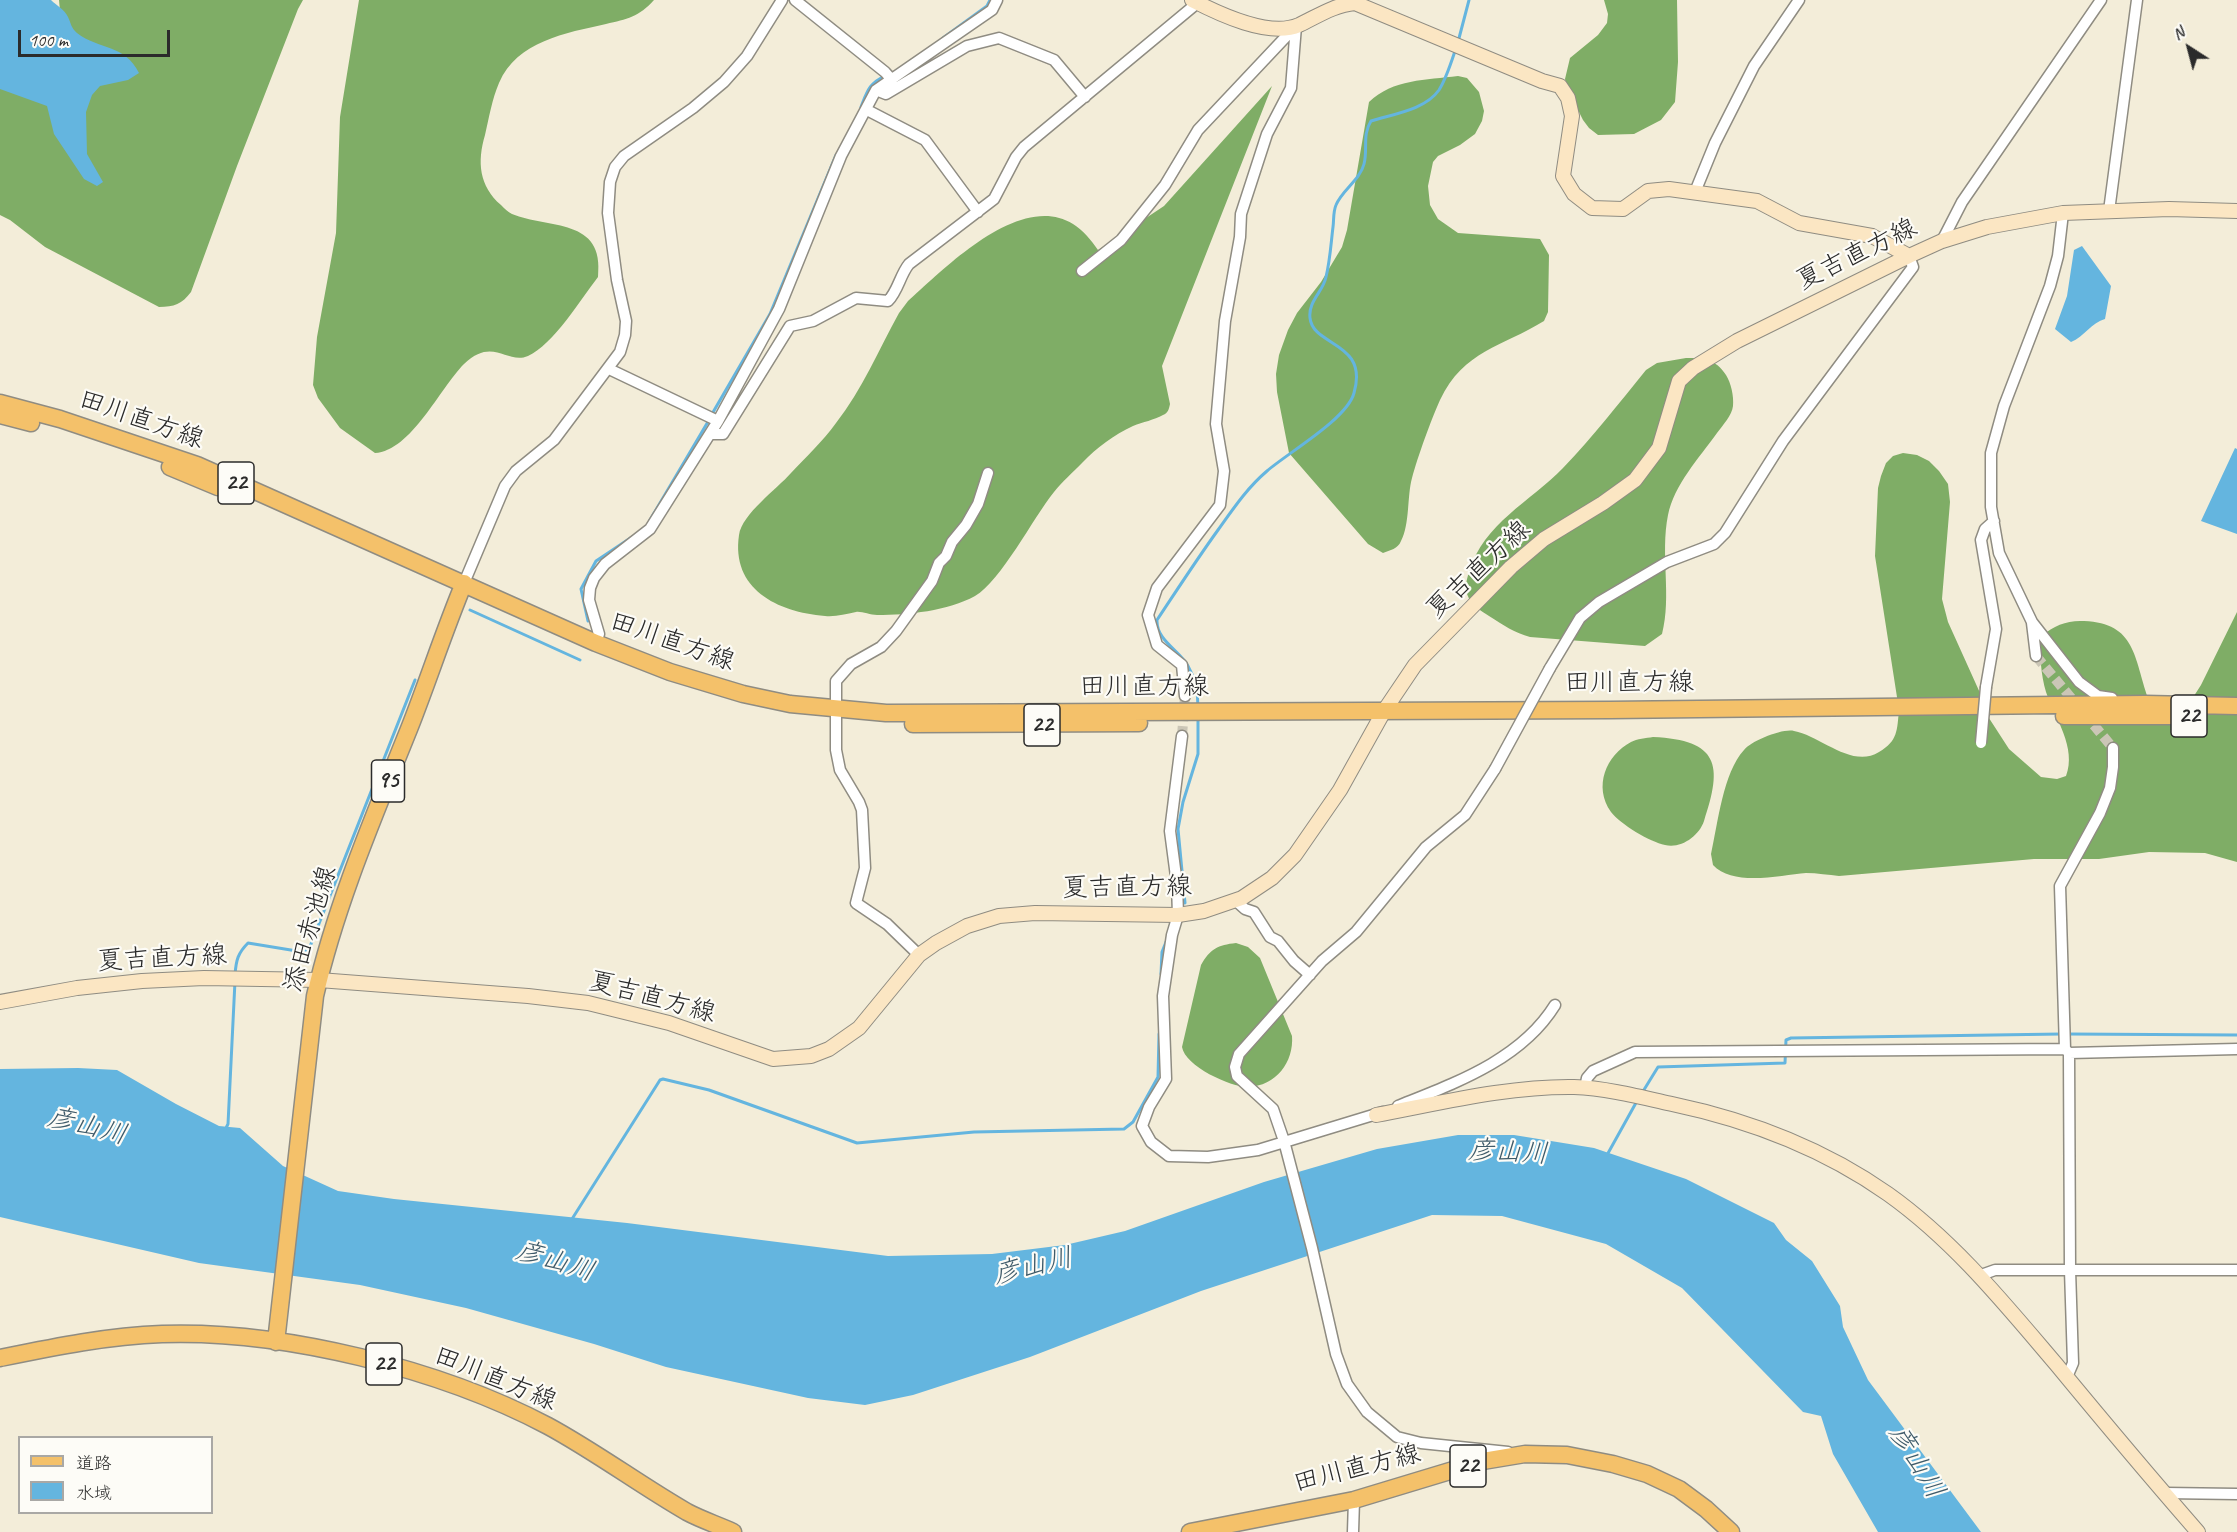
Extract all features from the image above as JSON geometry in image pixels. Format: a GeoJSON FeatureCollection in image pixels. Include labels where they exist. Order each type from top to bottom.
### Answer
{"type":"FeatureCollection","features":[{"type":"Feature","properties":{"kind":"main road"},"geometry":{"type":"LineString","coordinates":[[1197,1],[1236,20],[1268,28],[1296,26],[1339,4],[1355,1],[1542,81],[1560,86],[1568,98],[1572,116],[1563,176],[1574,194],[1592,208],[1623,208],[1648,191],[1670,189],[1757,201],[1799,223],[1872,236],[1909,256]]}},
{"type":"Feature","properties":{"kind":"main road","name":"夏吉直方線"},"geometry":{"type":"LineString","coordinates":[[0,1002],[77,988],[142,981],[204,978],[317,988],[528,996],[588,1003],[669,1023],[773,1059],[799,1058],[829,1049],[859,1028],[919,955],[967,926],[999,916],[1035,913],[1178,915],[1204,911],[1235,900],[1272,878],[1294,855],[1340,790],[1381,716],[1415,665],[1511,567],[1544,539],[1604,503],[1635,480],[1659,448],[1679,381],[1684,375],[1737,341],[1909,256],[1942,241],[1987,227],[2063,213],[2169,209],[2237,211]]}},
{"type":"Feature","properties":{"kind":"main road","name":"田川直方線"},"geometry":{"type":"LineString","coordinates":[[0,403],[81,426],[197,465],[654,678],[755,707],[837,715]]}},
{"type":"Feature","properties":{"kind":"main road","name":"田川直方線"},"geometry":{"type":"LineString","coordinates":[[0,415],[84,438],[189,475],[462,589],[670,672],[743,694],[882,724],[1013,725],[1381,716],[2145,704],[2237,706]]}},
{"type":"Feature","properties":{"kind":"main road","name":"添田赤池線"},"geometry":{"type":"LineString","coordinates":[[277,1335],[317,988],[326,949],[370,826],[462,589]]}},
{"type":"Feature","properties":{"kind":"main road","name":"田川直方線"},"geometry":{"type":"LineString","coordinates":[[1381,716],[2237,717]]}},
{"type":"Feature","properties":{"kind":"main road"},"geometry":{"type":"LineString","coordinates":[[1376,1115],[1524,1088],[1585,1088],[1704,1111],[1747,1123],[1807,1148],[1888,1194],[1933,1230],[1981,1275],[2198,1532]]}},
{"type":"Feature","properties":{"kind":"main road","name":"田川直方線"},"geometry":{"type":"LineString","coordinates":[[0,1358],[81,1342],[129,1336],[277,1335],[436,1380],[499,1404],[548,1426],[689,1512],[733,1532]]}},
{"type":"Feature","properties":{"kind":"main road","name":"田川直方線"},"geometry":{"type":"LineString","coordinates":[[1190,1532],[1354,1500],[1483,1461],[1525,1454],[1567,1455],[1613,1464],[1647,1474],[1678,1489],[1706,1509],[1731,1532]]}},
{"type":"Feature","properties":{"kind":"street"},"geometry":{"type":"LineString","coordinates":[[462,589],[505,486],[516,471],[554,440],[620,352],[626,321],[617,280],[608,213],[610,182],[615,167],[624,156],[693,108],[724,82],[747,56],[782,0]]}},
{"type":"Feature","properties":{"kind":"street"},"geometry":{"type":"LineString","coordinates":[[795,0],[892,80]]}},
{"type":"Feature","properties":{"kind":"street"},"geometry":{"type":"LineString","coordinates":[[596,643],[599,634],[589,600],[594,578],[605,564],[650,529],[710,434],[713,418],[779,309],[841,156],[876,90],[992,10],[997,0]]}},
{"type":"Feature","properties":{"kind":"street"},"geometry":{"type":"LineString","coordinates":[[1695,192],[1714,143],[1754,66],[1799,0]]}},
{"type":"Feature","properties":{"kind":"street"},"geometry":{"type":"LineString","coordinates":[[1942,241],[1962,202],[2101,0]]}},
{"type":"Feature","properties":{"kind":"street"},"geometry":{"type":"LineString","coordinates":[[2109,211],[2137,0]]}},
{"type":"Feature","properties":{"kind":"street"},"geometry":{"type":"LineString","coordinates":[[710,434],[723,434],[790,326],[813,321],[856,298],[888,301],[909,264],[994,199],[1016,157],[1024,147],[1197,1]]}},
{"type":"Feature","properties":{"kind":"street"},"geometry":{"type":"LineString","coordinates":[[1082,271],[1121,240],[1166,185],[1198,130],[1296,26]]}},
{"type":"Feature","properties":{"kind":"street"},"geometry":{"type":"LineString","coordinates":[[1185,696],[1182,665],[1157,645],[1148,615],[1157,588],[1220,506],[1224,471],[1216,424],[1225,321],[1240,237],[1241,214],[1267,134],[1291,88],[1296,26]]}},
{"type":"Feature","properties":{"kind":"street"},"geometry":{"type":"LineString","coordinates":[[876,90],[886,94],[968,46],[999,38],[1054,60],[1085,97]]}},
{"type":"Feature","properties":{"kind":"street"},"geometry":{"type":"LineString","coordinates":[[867,110],[925,140],[978,212]]}},
{"type":"Feature","properties":{"kind":"street"},"geometry":{"type":"LineString","coordinates":[[2063,213],[2058,256],[2050,286],[2004,406],[1991,453],[1991,507],[2000,553],[2032,622],[2079,682],[2098,696],[2145,704]]}},
{"type":"Feature","properties":{"kind":"street"},"geometry":{"type":"LineString","coordinates":[[1525,1454],[1421,1443],[1397,1437],[1368,1413],[1347,1384],[1335,1354],[1312,1248],[1284,1141],[1273,1109],[1237,1076],[1235,1067],[1239,1054],[1322,961],[1356,932],[1426,847],[1466,815],[1495,769],[1580,618],[1599,602],[1667,562],[1714,544],[1725,533],[1783,441],[1913,267],[1909,256]]}},
{"type":"Feature","properties":{"kind":"street"},"geometry":{"type":"LineString","coordinates":[[609,369],[713,418]]}},
{"type":"Feature","properties":{"kind":"street"},"geometry":{"type":"LineString","coordinates":[[919,955],[887,924],[856,903],[865,868],[862,810],[840,770],[836,750],[836,681],[851,664],[881,647],[902,623],[932,581],[939,563],[946,556],[952,542],[966,525],[978,504],[987,474]]}},
{"type":"Feature","properties":{"kind":"street"},"geometry":{"type":"LineString","coordinates":[[1981,743],[1986,687],[1996,629],[1981,540],[1985,529],[1994,521]]}},
{"type":"Feature","properties":{"kind":"street"},"geometry":{"type":"LineString","coordinates":[[2032,622],[2036,656]]}},
{"type":"Feature","properties":{"kind":"street"},"geometry":{"type":"LineString","coordinates":[[1182,736],[1170,831],[1177,884],[1178,915],[1172,935],[1163,996],[1166,1079],[1149,1107],[1142,1126],[1152,1142],[1169,1156],[1208,1157],[1258,1150],[1376,1115],[1447,1086],[1497,1060],[1534,1034],[1555,1005]]}},
{"type":"Feature","properties":{"kind":"street"},"geometry":{"type":"LineString","coordinates":[[2067,1377],[2073,1363],[2067,1051],[2060,886],[2100,813],[2110,788],[2113,748]]}},
{"type":"Feature","properties":{"kind":"street"},"geometry":{"type":"LineString","coordinates":[[1235,900],[1245,909],[1254,912],[1270,937],[1278,941],[1294,961],[1310,975]]}},
{"type":"Feature","properties":{"kind":"street"},"geometry":{"type":"LineString","coordinates":[[1585,1088],[1587,1078],[1593,1071],[1635,1052],[2237,1049]]}},
{"type":"Feature","properties":{"kind":"street"},"geometry":{"type":"LineString","coordinates":[[1981,1275],[1995,1270],[2237,1270]]}},
{"type":"Feature","properties":{"kind":"street"},"geometry":{"type":"LineString","coordinates":[[2164,1493],[2237,1494]]}},
{"type":"Feature","properties":{"kind":"street"},"geometry":{"type":"LineString","coordinates":[[1353,1532],[1354,1500]]}},
{"type":"Feature","properties":{"kind":"green space"},"geometry":{"type":"Polygon","coordinates":[[[59,0],[303,0],[237,166],[191,292],[177,304],[159,307],[45,247],[0,215],[0,61],[60,11],[59,0]]]}},
{"type":"Feature","properties":{"kind":"green space"},"geometry":{"type":"Polygon","coordinates":[[[359,0],[654,0],[632,16],[544,41],[518,57],[507,69],[499,83],[482,145],[481,164],[484,182],[494,198],[512,214],[571,229],[583,235],[593,244],[598,258],[598,277],[557,332],[537,350],[520,358],[491,352],[483,352],[474,356],[464,364],[424,417],[401,442],[388,450],[375,453],[340,428],[318,398],[313,385],[317,337],[336,233],[340,117],[359,0]]]}},
{"type":"Feature","properties":{"kind":"green space"},"geometry":{"type":"Polygon","coordinates":[[[1604,0],[1677,0],[1678,62],[1675,102],[1661,120],[1634,134],[1598,135],[1583,120],[1567,88],[1565,79],[1570,58],[1598,35],[1607,23],[1608,14],[1604,0]]]}},
{"type":"Feature","properties":{"kind":"green space"},"geometry":{"type":"Polygon","coordinates":[[[1458,76],[1467,78],[1479,92],[1484,111],[1482,121],[1475,134],[1438,156],[1433,162],[1428,186],[1430,205],[1438,219],[1458,233],[1540,239],[1549,255],[1548,312],[1544,321],[1472,360],[1450,383],[1436,408],[1410,485],[1404,534],[1398,546],[1383,553],[1368,544],[1289,453],[1277,392],[1276,374],[1279,355],[1288,330],[1342,247],[1347,230],[1369,102],[1378,94],[1399,85],[1458,76]]]}},
{"type":"Feature","properties":{"kind":"green space"},"geometry":{"type":"Polygon","coordinates":[[[1272,86],[1162,366],[1170,404],[1168,411],[1160,417],[1119,433],[1088,457],[1054,492],[1006,563],[985,588],[964,601],[928,611],[877,615],[858,612],[829,616],[807,614],[775,603],[750,583],[742,570],[738,554],[739,535],[746,519],[836,423],[854,397],[899,313],[908,301],[984,238],[1007,225],[1030,218],[1052,217],[1073,224],[1098,250],[1164,206],[1272,86]]]}},
{"type":"Feature","properties":{"kind":"green space"},"geometry":{"type":"Polygon","coordinates":[[[1686,358],[1709,360],[1722,370],[1731,386],[1733,406],[1727,420],[1681,482],[1671,504],[1666,530],[1666,605],[1662,634],[1645,646],[1530,637],[1509,628],[1476,607],[1467,594],[1466,583],[1476,555],[1485,540],[1509,514],[1563,468],[1646,370],[1657,363],[1686,358]]]}},
{"type":"Feature","properties":{"kind":"green space"},"geometry":{"type":"Polygon","coordinates":[[[1903,453],[1917,455],[1929,461],[1948,484],[1950,502],[1942,599],[1948,622],[1985,704],[1987,715],[2009,749],[2041,777],[2057,779],[2066,776],[2069,765],[2064,733],[2044,685],[2041,657],[2042,636],[2056,626],[2072,621],[2101,623],[2114,628],[2130,645],[2148,698],[2192,699],[2237,612],[2237,862],[2205,853],[2149,852],[2099,859],[2034,859],[1839,876],[1806,873],[1758,878],[1732,876],[1713,865],[1711,854],[1726,785],[1737,760],[1748,746],[1783,731],[1794,731],[1858,757],[1879,752],[1893,739],[1899,710],[1875,556],[1878,488],[1881,476],[1886,463],[1893,456],[1903,453]]]}},
{"type":"Feature","properties":{"kind":"green space"},"geometry":{"type":"Polygon","coordinates":[[[1653,737],[1675,739],[1703,750],[1710,759],[1714,771],[1710,801],[1702,827],[1689,840],[1677,845],[1659,843],[1628,827],[1611,812],[1603,792],[1605,772],[1615,755],[1631,742],[1653,737]]]}},
{"type":"Feature","properties":{"kind":"green space"},"geometry":{"type":"Polygon","coordinates":[[[1236,943],[1248,947],[1260,958],[1292,1036],[1290,1055],[1281,1071],[1258,1086],[1240,1086],[1209,1074],[1191,1061],[1182,1047],[1201,965],[1215,949],[1236,943]]]}},
{"type":"Feature","properties":{"kind":"water"},"geometry":{"type":"Polygon","coordinates":[[[0,0],[51,0],[65,12],[77,33],[127,57],[139,73],[128,80],[100,86],[92,95],[86,112],[87,154],[103,182],[97,186],[84,179],[54,134],[47,106],[0,89],[0,0]]]}},
{"type":"Feature","properties":{"kind":"water"},"geometry":{"type":"Polygon","coordinates":[[[2082,246],[2111,286],[2105,319],[2071,342],[2055,329],[2067,296],[2074,250],[2082,246]]]}},
{"type":"Feature","properties":{"kind":"water"},"geometry":{"type":"Polygon","coordinates":[[[2235,448],[2237,449],[2237,534],[2201,521],[2235,448]]]}},
{"type":"Feature","properties":{"kind":"water","name":"彦山川"},"geometry":{"type":"Polygon","coordinates":[[[0,1069],[117,1070],[219,1126],[240,1128],[283,1166],[338,1191],[627,1223],[888,1256],[992,1254],[1065,1245],[1125,1231],[1264,1182],[1377,1149],[1458,1135],[1514,1135],[1594,1148],[1686,1179],[1774,1223],[1786,1240],[1812,1261],[1840,1306],[1843,1327],[1868,1380],[1981,1532],[1878,1532],[1833,1454],[1821,1416],[1803,1412],[1682,1288],[1606,1244],[1502,1216],[1432,1215],[1201,1291],[1030,1357],[913,1395],[865,1405],[808,1398],[666,1367],[466,1308],[360,1285],[199,1263],[0,1217],[0,1069]]]}},
{"type":"Feature","properties":{"kind":"waterway"},"geometry":{"type":"LineString","coordinates":[[943,38],[987,6],[990,0]]}},
{"type":"Feature","properties":{"kind":"waterway"},"geometry":{"type":"LineString","coordinates":[[1458,42],[1469,0]]}},
{"type":"Feature","properties":{"kind":"waterway"},"geometry":{"type":"LineString","coordinates":[[1198,707],[1196,686],[1190,671],[1184,660],[1160,633],[1157,620],[1210,541],[1247,492],[1267,471],[1316,435],[1349,403],[1354,393],[1357,376],[1354,363],[1339,347],[1320,335],[1313,327],[1310,318],[1311,307],[1326,277],[1335,208],[1342,195],[1362,170],[1368,126],[1371,121],[1417,107],[1433,97],[1444,81],[1455,51]]}},
{"type":"Feature","properties":{"kind":"waterway"},"geometry":{"type":"LineString","coordinates":[[861,107],[872,85],[885,76]]}},
{"type":"Feature","properties":{"kind":"waterway"},"geometry":{"type":"LineString","coordinates":[[712,414],[770,314],[836,155]]}},
{"type":"Feature","properties":{"kind":"waterway"},"geometry":{"type":"LineString","coordinates":[[650,520],[709,420]]}},
{"type":"Feature","properties":{"kind":"waterway"},"geometry":{"type":"LineString","coordinates":[[588,621],[581,589],[596,561],[632,537]]}},
{"type":"Feature","properties":{"kind":"waterway"},"geometry":{"type":"LineString","coordinates":[[470,610],[580,660]]}},
{"type":"Feature","properties":{"kind":"waterway"},"geometry":{"type":"LineString","coordinates":[[235,975],[238,957],[248,943],[303,952],[309,949],[415,680]]}},
{"type":"Feature","properties":{"kind":"waterway"},"geometry":{"type":"LineString","coordinates":[[1185,903],[1178,829],[1183,802],[1198,754],[1198,716]]}},
{"type":"Feature","properties":{"kind":"waterway"},"geometry":{"type":"LineString","coordinates":[[1161,974],[1162,952],[1166,942]]}},
{"type":"Feature","properties":{"kind":"waterway"},"geometry":{"type":"LineString","coordinates":[[225,1130],[228,1124],[235,981]]}},
{"type":"Feature","properties":{"kind":"waterway"},"geometry":{"type":"LineString","coordinates":[[572,1219],[660,1080],[663,1079],[709,1090],[857,1143],[974,1132],[1124,1129],[1133,1122],[1158,1077],[1159,1034]]}},
{"type":"Feature","properties":{"kind":"waterway"},"geometry":{"type":"LineString","coordinates":[[1642,1093],[1658,1067],[1785,1063],[1786,1040],[1791,1038],[2061,1034]]}},
{"type":"Feature","properties":{"kind":"waterway"},"geometry":{"type":"LineString","coordinates":[[2068,1034],[2237,1035]]}},
{"type":"Feature","properties":{"kind":"waterway"},"geometry":{"type":"LineString","coordinates":[[1607,1155],[1637,1101]]}},
{"type":"Feature","properties":{"kind":"tunnel"},"geometry":{"type":"LineString","coordinates":[[2036,656],[2113,748]]}},
{"type":"Feature","properties":{"kind":"tunnel"},"geometry":{"type":"LineString","coordinates":[[1182,736],[1185,696]]}}]}
